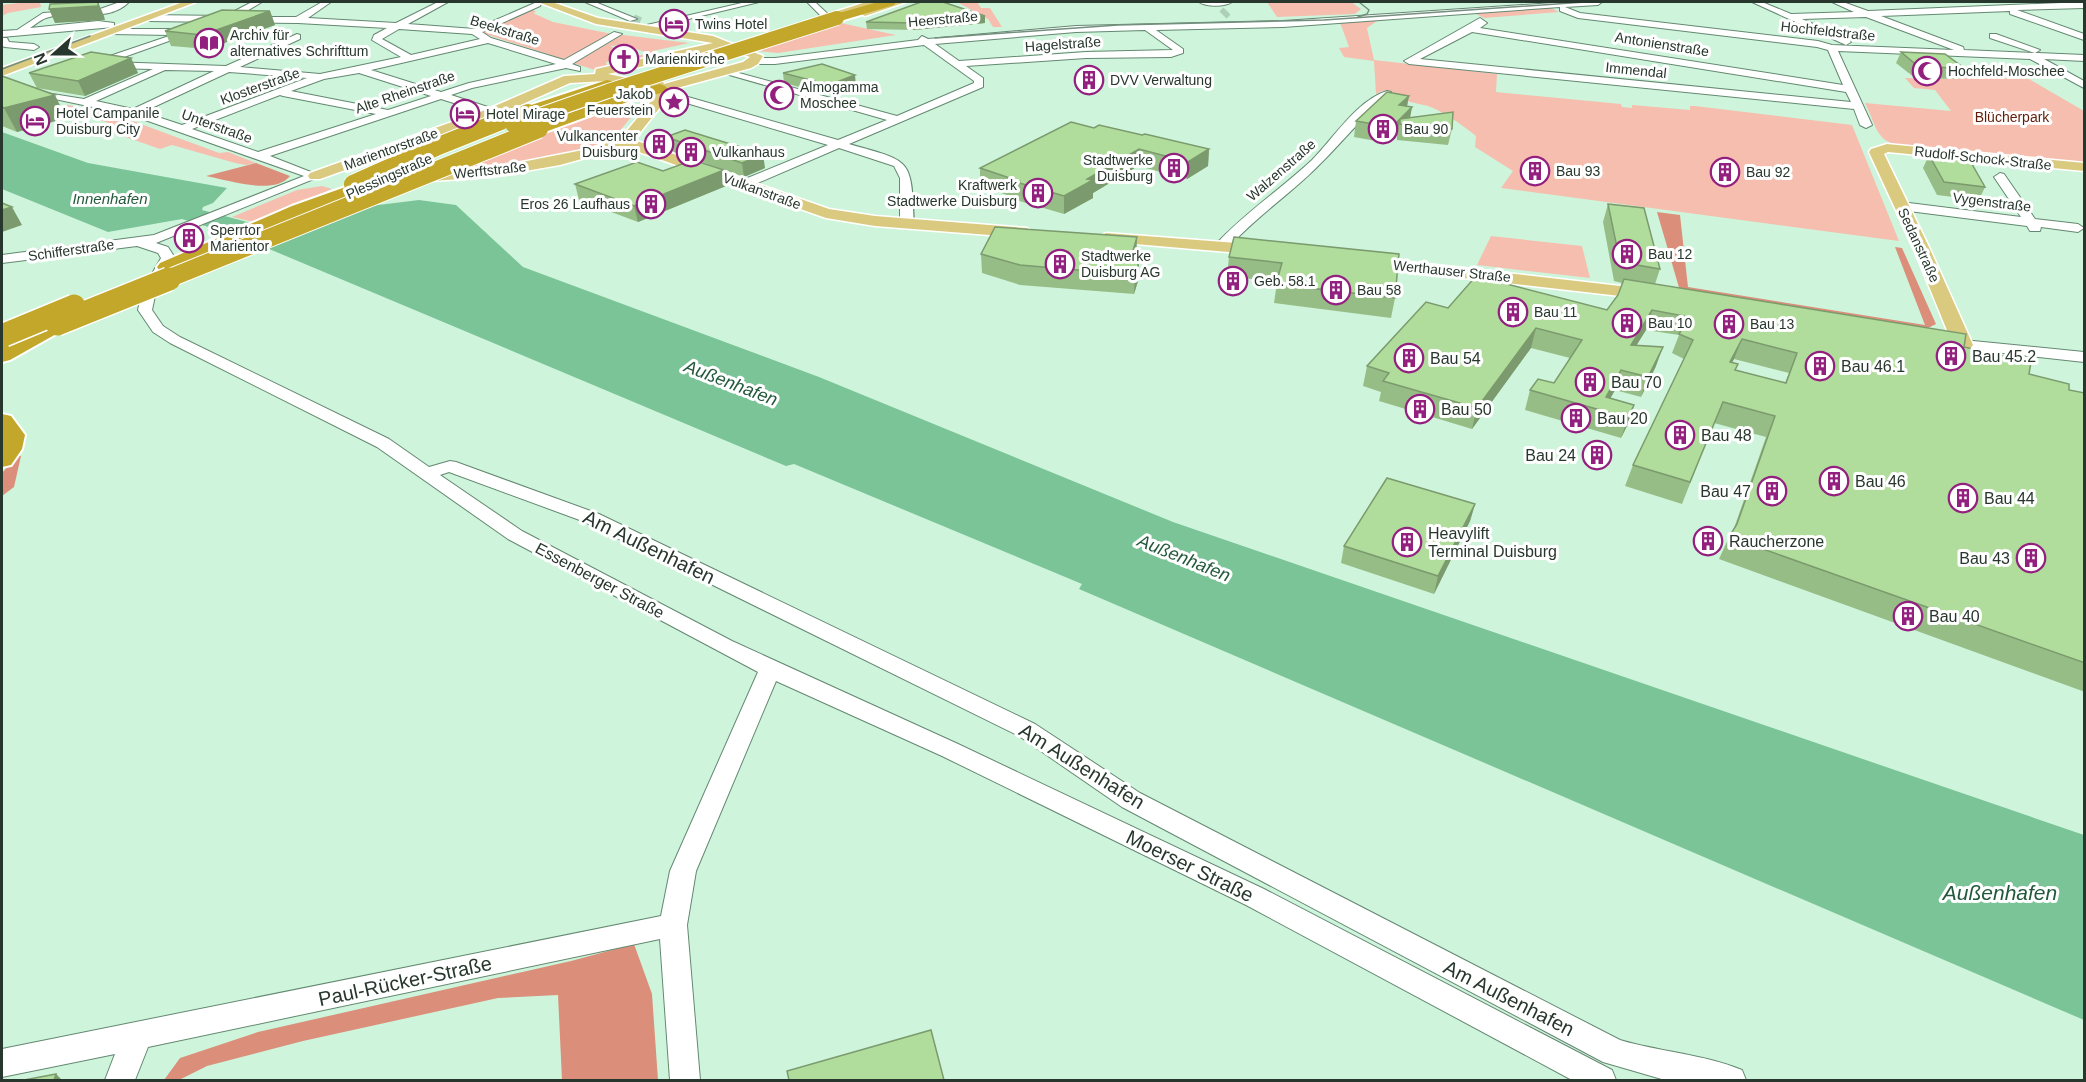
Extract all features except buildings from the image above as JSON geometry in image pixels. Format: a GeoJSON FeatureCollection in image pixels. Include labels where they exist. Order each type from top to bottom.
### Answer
{"type":"FeatureCollection","features":[{"type":"Feature","properties":{"kind":"highway","name":"Plessingstraße"},"geometry":{"type":"LineString","coordinates":[[2,342],[57,324],[174,275],[283,226],[368,184],[493,132],[580,100],[832,17],[890,2]]}},
{"type":"Feature","properties":{"kind":"highway"},"geometry":{"type":"LineString","coordinates":[[2,342],[436,147],[528,111],[618,80]]}},
{"type":"Feature","properties":{"kind":"highway"},"geometry":{"type":"LineString","coordinates":[[174,275],[650,85]]}},
{"type":"Feature","properties":{"kind":"highway"},"geometry":{"type":"LineString","coordinates":[[570,117],[629,102],[643,104],[649,111]]}},
{"type":"Feature","properties":{"kind":"highway"},"geometry":{"type":"LineString","coordinates":[[299,210],[368,184]]}},
{"type":"Feature","properties":{"kind":"highway"},"geometry":{"type":"LineString","coordinates":[[2,421],[12,435],[9,449],[2,459]]}},
{"type":"Feature","properties":{"kind":"main road"},"geometry":{"type":"LineString","coordinates":[[2,72],[177,2]]}},
{"type":"Feature","properties":{"kind":"main road"},"geometry":{"type":"LineString","coordinates":[[2,65],[191,2]]}},
{"type":"Feature","properties":{"kind":"main road"},"geometry":{"type":"LineString","coordinates":[[537,2],[585,24],[691,39],[723,47]]}},
{"type":"Feature","properties":{"kind":"main road"},"geometry":{"type":"LineString","coordinates":[[537,2],[596,21],[647,25],[756,58]]}},
{"type":"Feature","properties":{"kind":"main road","name":"Plessingstraße"},"geometry":{"type":"LineString","coordinates":[[650,85],[653,72],[660,68],[876,2]]}},
{"type":"Feature","properties":{"kind":"main road","name":"Plessingstraße"},"geometry":{"type":"LineString","coordinates":[[571,69],[649,62],[813,29],[901,2]]}},
{"type":"Feature","properties":{"kind":"main road","name":"Heerstraße"},"geometry":{"type":"LineString","coordinates":[[650,85],[724,72],[756,58]]}},
{"type":"Feature","properties":{"kind":"main road","name":"Plessingstraße"},"geometry":{"type":"LineString","coordinates":[[618,80],[649,62]]}},
{"type":"Feature","properties":{"kind":"main road","name":"Marientorstraße"},"geometry":{"type":"LineString","coordinates":[[315,176],[493,112],[548,86],[571,69],[618,80]]}},
{"type":"Feature","properties":{"kind":"main road"},"geometry":{"type":"LineString","coordinates":[[618,80],[638,77],[650,85],[659,100],[625,142]]}},
{"type":"Feature","properties":{"kind":"main road"},"geometry":{"type":"LineString","coordinates":[[618,80],[650,85]]}},
{"type":"Feature","properties":{"kind":"main road","name":"Werftstraße"},"geometry":{"type":"LineString","coordinates":[[315,176],[388,179],[524,167],[578,158],[625,142]]}},
{"type":"Feature","properties":{"kind":"main road","name":"Vulkanstraße"},"geometry":{"type":"LineString","coordinates":[[625,142],[826,213],[907,224]]}},
{"type":"Feature","properties":{"kind":"main road","name":"Rudolf-Schock-Straße"},"geometry":{"type":"LineString","coordinates":[[1880,154],[2085,167]]}},
{"type":"Feature","properties":{"kind":"main road","name":"Rudolf-Schock-Straße"},"geometry":{"type":"LineString","coordinates":[[1880,154],[2085,173]]}},
{"type":"Feature","properties":{"kind":"main road","name":"Sedanstraße"},"geometry":{"type":"LineString","coordinates":[[1880,154],[1963,345]]}},
{"type":"Feature","properties":{"kind":"main road"},"geometry":{"type":"LineString","coordinates":[[907,203],[915,212],[944,226]]}},
{"type":"Feature","properties":{"kind":"main road"},"geometry":{"type":"LineString","coordinates":[[907,224],[1040,234]]}},
{"type":"Feature","properties":{"kind":"main road"},"geometry":{"type":"LineString","coordinates":[[1085,237],[1279,252]]}},
{"type":"Feature","properties":{"kind":"main road","name":"Werthauser Straße"},"geometry":{"type":"LineString","coordinates":[[1348,260],[1531,284],[1637,293]]}},
{"type":"Feature","properties":{"kind":"main road"},"geometry":{"type":"LineString","coordinates":[[1940,341],[1963,345]]}},
{"type":"Feature","properties":{"kind":"street"},"geometry":{"type":"LineString","coordinates":[[84,68],[226,20],[258,2]]}},
{"type":"Feature","properties":{"kind":"street"},"geometry":{"type":"LineString","coordinates":[[270,51],[307,42],[297,37],[284,36],[304,24],[300,18],[327,2]]}},
{"type":"Feature","properties":{"kind":"street"},"geometry":{"type":"LineString","coordinates":[[407,57],[376,39],[444,2]]}},
{"type":"Feature","properties":{"kind":"street"},"geometry":{"type":"LineString","coordinates":[[475,32],[537,2]]}},
{"type":"Feature","properties":{"kind":"street"},"geometry":{"type":"LineString","coordinates":[[589,2],[647,25],[755,2]]}},
{"type":"Feature","properties":{"kind":"street"},"geometry":{"type":"LineString","coordinates":[[727,2],[739,5]]}},
{"type":"Feature","properties":{"kind":"street"},"geometry":{"type":"LineString","coordinates":[[811,2],[832,17]]}},
{"type":"Feature","properties":{"kind":"street"},"geometry":{"type":"LineString","coordinates":[[1203,2],[1225,10]]}},
{"type":"Feature","properties":{"kind":"street"},"geometry":{"type":"LineString","coordinates":[[1551,2],[1571,13]]}},
{"type":"Feature","properties":{"kind":"street","name":"Heerstraße"},"geometry":{"type":"LineString","coordinates":[[921,39],[1146,26],[1290,24],[1551,2],[1598,2]]}},
{"type":"Feature","properties":{"kind":"street"},"geometry":{"type":"LineString","coordinates":[[1756,2],[1862,50]]}},
{"type":"Feature","properties":{"kind":"street"},"geometry":{"type":"LineString","coordinates":[[1836,2],[1974,54]]}},
{"type":"Feature","properties":{"kind":"street"},"geometry":{"type":"LineString","coordinates":[[1791,17],[1869,15],[2068,3],[2085,7]]}},
{"type":"Feature","properties":{"kind":"street"},"geometry":{"type":"LineString","coordinates":[[2,36],[6,42],[4,44],[24,34],[44,15],[105,10],[124,4]]}},
{"type":"Feature","properties":{"kind":"street"},"geometry":{"type":"LineString","coordinates":[[606,8],[622,4]]}},
{"type":"Feature","properties":{"kind":"street"},"geometry":{"type":"LineString","coordinates":[[2002,8],[2085,37]]}},
{"type":"Feature","properties":{"kind":"street","name":"Heerstraße"},"geometry":{"type":"LineString","coordinates":[[756,58],[775,61],[921,39],[1225,10],[1390,15]]}},
{"type":"Feature","properties":{"kind":"street"},"geometry":{"type":"LineString","coordinates":[[1460,10],[1480,21],[1571,13]]}},
{"type":"Feature","properties":{"kind":"street","name":"Hochfeldstraße"},"geometry":{"type":"LineString","coordinates":[[1571,13],[1818,44],[1832,48],[2085,58]]}},
{"type":"Feature","properties":{"kind":"street","name":"Beekstraße"},"geometry":{"type":"LineString","coordinates":[[148,18],[226,20],[300,18],[394,28],[475,32],[488,40],[571,69]]}},
{"type":"Feature","properties":{"kind":"street"},"geometry":{"type":"LineString","coordinates":[[1471,29],[1482,23],[1480,21]]}},
{"type":"Feature","properties":{"kind":"street"},"geometry":{"type":"LineString","coordinates":[[24,34],[98,24],[109,30],[188,32]]}},
{"type":"Feature","properties":{"kind":"street","name":"Hagelstraße"},"geometry":{"type":"LineString","coordinates":[[958,64],[1086,55],[1171,54],[1180,51],[1146,26]]}},
{"type":"Feature","properties":{"kind":"street","name":"Immendal"},"geometry":{"type":"LineString","coordinates":[[1471,29],[1409,61],[1856,106]]}},
{"type":"Feature","properties":{"kind":"street","name":"Antonienstraße"},"geometry":{"type":"LineString","coordinates":[[1471,29],[1849,88]]}},
{"type":"Feature","properties":{"kind":"street"},"geometry":{"type":"LineString","coordinates":[[24,34],[54,32]]}},
{"type":"Feature","properties":{"kind":"street"},"geometry":{"type":"LineString","coordinates":[[24,34],[34,46]]}},
{"type":"Feature","properties":{"kind":"street","name":"Alte Rheinstraße"},"geometry":{"type":"LineString","coordinates":[[257,156],[437,96],[510,75],[571,69],[617,34]]}},
{"type":"Feature","properties":{"kind":"street"},"geometry":{"type":"LineString","coordinates":[[1993,36],[2051,56]]}},
{"type":"Feature","properties":{"kind":"street"},"geometry":{"type":"LineString","coordinates":[[134,112],[297,37]]}},
{"type":"Feature","properties":{"kind":"street"},"geometry":{"type":"LineString","coordinates":[[749,182],[980,82],[921,39]]}},
{"type":"Feature","properties":{"kind":"street","name":"Klosterstraße"},"geometry":{"type":"LineString","coordinates":[[182,129],[322,76],[360,70],[407,57],[488,40]]}},
{"type":"Feature","properties":{"kind":"street"},"geometry":{"type":"LineString","coordinates":[[1832,48],[1866,125]]}},
{"type":"Feature","properties":{"kind":"street"},"geometry":{"type":"LineString","coordinates":[[2032,57],[2085,85]]}},
{"type":"Feature","properties":{"kind":"street"},"geometry":{"type":"LineString","coordinates":[[96,64],[229,69],[322,76]]}},
{"type":"Feature","properties":{"kind":"street"},"geometry":{"type":"LineString","coordinates":[[84,102],[168,67]]}},
{"type":"Feature","properties":{"kind":"street"},"geometry":{"type":"LineString","coordinates":[[360,70],[493,112]]}},
{"type":"Feature","properties":{"kind":"street"},"geometry":{"type":"LineString","coordinates":[[724,72],[897,119]]}},
{"type":"Feature","properties":{"kind":"street"},"geometry":{"type":"LineString","coordinates":[[15,89],[42,81]]}},
{"type":"Feature","properties":{"kind":"street"},"geometry":{"type":"LineString","coordinates":[[650,85],[676,97],[899,164],[906,178],[907,224]]}},
{"type":"Feature","properties":{"kind":"street","name":"Unterstraße"},"geometry":{"type":"LineString","coordinates":[[2,89],[15,89],[134,112],[315,176]]}},
{"type":"Feature","properties":{"kind":"street"},"geometry":{"type":"LineString","coordinates":[[282,93],[386,113]]}},
{"type":"Feature","properties":{"kind":"street","name":"Walzenstraße"},"geometry":{"type":"LineString","coordinates":[[1222,246],[1243,223],[1316,162],[1368,108],[1387,94]]}},
{"type":"Feature","properties":{"kind":"street","name":"Marientorstraße"},"geometry":{"type":"LineString","coordinates":[[140,242],[176,232],[315,176]]}},
{"type":"Feature","properties":{"kind":"street"},"geometry":{"type":"LineString","coordinates":[[2000,177],[2032,225]]}},
{"type":"Feature","properties":{"kind":"street","name":"Vygenstraße"},"geometry":{"type":"LineString","coordinates":[[1901,206],[2032,225],[2078,228]]}},
{"type":"Feature","properties":{"kind":"street","name":"Schifferstraße"},"geometry":{"type":"LineString","coordinates":[[2,259],[140,242]]}},
{"type":"Feature","properties":{"kind":"street","name":"Essenberger Straße"},"geometry":{"type":"LineString","coordinates":[[140,242],[163,250],[168,258],[149,291],[145,310],[158,328],[175,340],[383,443],[515,535],[770,669]]}},
{"type":"Feature","properties":{"kind":"street"},"geometry":{"type":"LineString","coordinates":[[1963,345],[2085,357]]}},
{"type":"Feature","properties":{"kind":"street","name":"Am Außenhafen"},"geometry":{"type":"LineString","coordinates":[[427,473],[450,466],[592,518],[1027,730],[1131,800],[1614,1052],[1652,1065],[1711,1074],[1731,1080]]}},
{"type":"Feature","properties":{"kind":"street"},"geometry":{"type":"LineString","coordinates":[[685,1080],[673,925],[683,871],[770,669]]}},
{"type":"Feature","properties":{"kind":"street","name":"Moerser Straße"},"geometry":{"type":"LineString","coordinates":[[770,669],[950,750],[1255,897],[1601,1080]]}},
{"type":"Feature","properties":{"kind":"street","name":"Paul-Rücker-Straße"},"geometry":{"type":"LineString","coordinates":[[2,1062],[673,925]]}},
{"type":"Feature","properties":{"kind":"street"},"geometry":{"type":"LineString","coordinates":[[120,1080],[136,1036]]}},
{"type":"Feature","properties":{"kind":"green space"},"geometry":{"type":"Polygon","coordinates":[[[40,2],[41,7],[2,16],[2,5],[40,2]]]}},
{"type":"Feature","properties":{"kind":"green space"},"geometry":{"type":"Polygon","coordinates":[[[957,2],[977,2],[981,8],[990,8],[1002,27],[993,27],[988,19],[957,2]]]}},
{"type":"Feature","properties":{"kind":"green space"},"geometry":{"type":"Polygon","coordinates":[[[1267,2],[1351,2],[1361,9],[1355,14],[1277,17],[1267,2]]]}},
{"type":"Feature","properties":{"kind":"green space"},"geometry":{"type":"Polygon","coordinates":[[[1549,7],[1559,12],[1484,18],[1474,13],[1549,7]]]}},
{"type":"Feature","properties":{"kind":"green space"},"geometry":{"type":"Polygon","coordinates":[[[532,9],[536,12],[533,13],[553,22],[612,34],[581,53],[563,59],[482,33],[532,9]]]}},
{"type":"Feature","properties":{"kind":"green space"},"geometry":{"type":"Polygon","coordinates":[[[1380,19],[1367,28],[1374,60],[1497,74],[1496,92],[1621,104],[1622,107],[1632,108],[1632,105],[1690,110],[1690,106],[1695,106],[1852,125],[1899,241],[1501,188],[1513,171],[1475,147],[1476,136],[1428,106],[1405,100],[1388,91],[1376,94],[1374,61],[1344,57],[1339,48],[1349,47],[1341,25],[1337,22],[1380,19]]]}},
{"type":"Feature","properties":{"kind":"green space"},"geometry":{"type":"Polygon","coordinates":[[[841,23],[896,35],[778,53],[756,51],[841,23]]]}},
{"type":"Feature","properties":{"kind":"green space"},"geometry":{"type":"Polygon","coordinates":[[[617,36],[689,43],[653,51],[662,56],[636,62],[633,54],[638,56],[649,53],[622,45],[610,46],[627,53],[617,54],[612,57],[613,61],[606,62],[607,65],[615,65],[595,70],[573,63],[617,36]]]}},
{"type":"Feature","properties":{"kind":"green space","name":"Blücherpark"},"geometry":{"type":"Polygon","coordinates":[[[1957,77],[2029,79],[2084,111],[2084,163],[1907,147],[1889,142],[1879,133],[1865,103],[1951,111],[1935,90],[1914,88],[1905,78],[1958,79],[1957,77]]]}},
{"type":"Feature","properties":{"kind":"green space"},"geometry":{"type":"Polygon","coordinates":[[[620,104],[633,104],[637,109],[613,137],[600,145],[581,152],[533,162],[445,172],[567,120],[620,104]]]}},
{"type":"Feature","properties":{"kind":"green space"},"geometry":{"type":"Polygon","coordinates":[[[68,105],[114,114],[219,153],[228,152],[256,163],[246,165],[235,163],[172,145],[160,149],[97,127],[109,123],[57,107],[68,105]]]}},
{"type":"Feature","properties":{"kind":"green space"},"geometry":{"type":"Polygon","coordinates":[[[322,186],[332,189],[254,222],[232,217],[297,190],[322,186]]]}},
{"type":"Feature","properties":{"kind":"green space"},"geometry":{"type":"Polygon","coordinates":[[[1491,236],[1582,246],[1590,278],[1477,265],[1491,236]]]}},
{"type":"Feature","properties":{"kind":"shaded area"},"geometry":{"type":"Polygon","coordinates":[[[256,163],[290,176],[283,182],[262,186],[206,176],[256,163]]]}},
{"type":"Feature","properties":{"kind":"shaded area"},"geometry":{"type":"Polygon","coordinates":[[[1657,212],[1680,215],[1688,287],[1925,325],[1895,247],[1902,248],[1936,324],[1928,328],[1680,291],[1657,212]]]}},
{"type":"Feature","properties":{"kind":"shaded area"},"geometry":{"type":"Polygon","coordinates":[[[18,455],[21,456],[14,487],[2,496],[2,473],[18,455]]]}},
{"type":"Feature","properties":{"kind":"shaded area"},"geometry":{"type":"Polygon","coordinates":[[[634,944],[652,994],[658,1080],[562,1080],[558,995],[498,998],[303,1041],[207,1066],[179,1080],[164,1080],[180,1058],[258,1032],[571,961],[634,944]]]}},
{"type":"Feature","properties":{"kind":"water","name":"Außenhafen"},"geometry":{"type":"Polygon","coordinates":[[[2,132],[88,163],[227,188],[213,203],[203,207],[202,210],[283,234],[362,207],[419,200],[456,205],[523,267],[819,377],[1173,522],[2084,835],[2084,1020],[1079,589],[1082,584],[794,464],[786,466],[262,246],[262,243],[182,219],[108,232],[2,189],[2,132]]]}},
{"type":"Feature","properties":{"kind":"tunnel"},"geometry":{"type":"LineString","coordinates":[[1223,15],[1227,11]]}},
{"type":"Feature","properties":{"kind":"tunnel"},"geometry":{"type":"LineString","coordinates":[[633,19],[640,22]]}},
{"type":"Feature","properties":{"kind":"tram line"},"geometry":{"type":"LineString","coordinates":[[1358,17],[1367,14],[1369,10],[1359,2]]}},
{"type":"Feature","properties":{"kind":"tram line"},"geometry":{"type":"LineString","coordinates":[[935,38],[1118,25],[1324,20],[1585,2]]}},
{"type":"Feature","properties":{"kind":"tram line"},"geometry":{"type":"LineString","coordinates":[[2,69],[90,36]]}},
{"type":"Feature","properties":{"kind":"place","name":"Twins Hotel"},"geometry":{"type":"Point","coordinates":[674,24]}},
{"type":"Feature","properties":{"kind":"place","name":"Archiv für alternatives Schrifttum"},"geometry":{"type":"Point","coordinates":[209,43]}},
{"type":"Feature","properties":{"kind":"place","name":"Marienkirche"},"geometry":{"type":"Point","coordinates":[624,59]}},
{"type":"Feature","properties":{"kind":"place","name":"Hochfeld-Moschee"},"geometry":{"type":"Point","coordinates":[1927,71]}},
{"type":"Feature","properties":{"kind":"place","name":"DVV Verwaltung"},"geometry":{"type":"Point","coordinates":[1089,80]}},
{"type":"Feature","properties":{"kind":"place","name":"Almogamma Moschee"},"geometry":{"type":"Point","coordinates":[779,95]}},
{"type":"Feature","properties":{"kind":"place","name":"Jakob Feuerstein"},"geometry":{"type":"Point","coordinates":[674,102]}},
{"type":"Feature","properties":{"kind":"place","name":"Hotel Mirage"},"geometry":{"type":"Point","coordinates":[465,114]}},
{"type":"Feature","properties":{"kind":"place","name":"Hotel Campanile Duisburg City"},"geometry":{"type":"Point","coordinates":[35,121]}},
{"type":"Feature","properties":{"kind":"place","name":"Bau 90"},"geometry":{"type":"Point","coordinates":[1383,129]}},
{"type":"Feature","properties":{"kind":"place","name":"Vulkancenter Duisburg"},"geometry":{"type":"Point","coordinates":[659,144]}},
{"type":"Feature","properties":{"kind":"place","name":"Vulkanhaus"},"geometry":{"type":"Point","coordinates":[691,152]}},
{"type":"Feature","properties":{"kind":"place","name":"Stadtwerke Duisburg"},"geometry":{"type":"Point","coordinates":[1174,168]}},
{"type":"Feature","properties":{"kind":"place","name":"Bau 93"},"geometry":{"type":"Point","coordinates":[1535,171]}},
{"type":"Feature","properties":{"kind":"place","name":"Bau 92"},"geometry":{"type":"Point","coordinates":[1725,172]}},
{"type":"Feature","properties":{"kind":"place","name":"Kraftwerk Stadtwerke Duisburg"},"geometry":{"type":"Point","coordinates":[1038,193]}},
{"type":"Feature","properties":{"kind":"place","name":"Eros 26 Laufhaus"},"geometry":{"type":"Point","coordinates":[651,204]}},
{"type":"Feature","properties":{"kind":"place","name":"Sperrtor Marientor"},"geometry":{"type":"Point","coordinates":[189,238]}},
{"type":"Feature","properties":{"kind":"place","name":"Bau 12"},"geometry":{"type":"Point","coordinates":[1627,254]}},
{"type":"Feature","properties":{"kind":"place","name":"Stadtwerke Duisburg AG"},"geometry":{"type":"Point","coordinates":[1060,264]}},
{"type":"Feature","properties":{"kind":"place","name":"Geb. 58.1"},"geometry":{"type":"Point","coordinates":[1233,281]}},
{"type":"Feature","properties":{"kind":"place","name":"Bau 58"},"geometry":{"type":"Point","coordinates":[1336,290]}},
{"type":"Feature","properties":{"kind":"place","name":"Bau 11"},"geometry":{"type":"Point","coordinates":[1513,312]}},
{"type":"Feature","properties":{"kind":"place","name":"Bau 10"},"geometry":{"type":"Point","coordinates":[1627,323]}},
{"type":"Feature","properties":{"kind":"place","name":"Bau 13"},"geometry":{"type":"Point","coordinates":[1729,324]}},
{"type":"Feature","properties":{"kind":"place","name":"Bau 45.2"},"geometry":{"type":"Point","coordinates":[1951,356]}},
{"type":"Feature","properties":{"kind":"place","name":"Bau 54"},"geometry":{"type":"Point","coordinates":[1409,358]}},
{"type":"Feature","properties":{"kind":"place","name":"Bau 46.1"},"geometry":{"type":"Point","coordinates":[1820,366]}},
{"type":"Feature","properties":{"kind":"place","name":"Bau 70"},"geometry":{"type":"Point","coordinates":[1590,382]}},
{"type":"Feature","properties":{"kind":"place","name":"Bau 50"},"geometry":{"type":"Point","coordinates":[1420,409]}},
{"type":"Feature","properties":{"kind":"place","name":"Bau 20"},"geometry":{"type":"Point","coordinates":[1576,418]}},
{"type":"Feature","properties":{"kind":"place","name":"Bau 48"},"geometry":{"type":"Point","coordinates":[1680,435]}},
{"type":"Feature","properties":{"kind":"place","name":"Bau 24"},"geometry":{"type":"Point","coordinates":[1597,455]}},
{"type":"Feature","properties":{"kind":"place","name":"Bau 46"},"geometry":{"type":"Point","coordinates":[1834,481]}},
{"type":"Feature","properties":{"kind":"place","name":"Bau 47"},"geometry":{"type":"Point","coordinates":[1772,491]}},
{"type":"Feature","properties":{"kind":"place","name":"Bau 44"},"geometry":{"type":"Point","coordinates":[1963,498]}},
{"type":"Feature","properties":{"kind":"place","name":"Raucherzone"},"geometry":{"type":"Point","coordinates":[1708,541]}},
{"type":"Feature","properties":{"kind":"place","name":"Heavylift Terminal Duisburg"},"geometry":{"type":"Point","coordinates":[1407,542]}},
{"type":"Feature","properties":{"kind":"place","name":"Bau 43"},"geometry":{"type":"Point","coordinates":[2031,558]}},
{"type":"Feature","properties":{"kind":"place","name":"Bau 40"},"geometry":{"type":"Point","coordinates":[1908,616]}},
{"type":"Feature","properties":{"kind":"water label","name":"Innenhafen"},"geometry":{"type":"Point","coordinates":[110,199]}}]}
